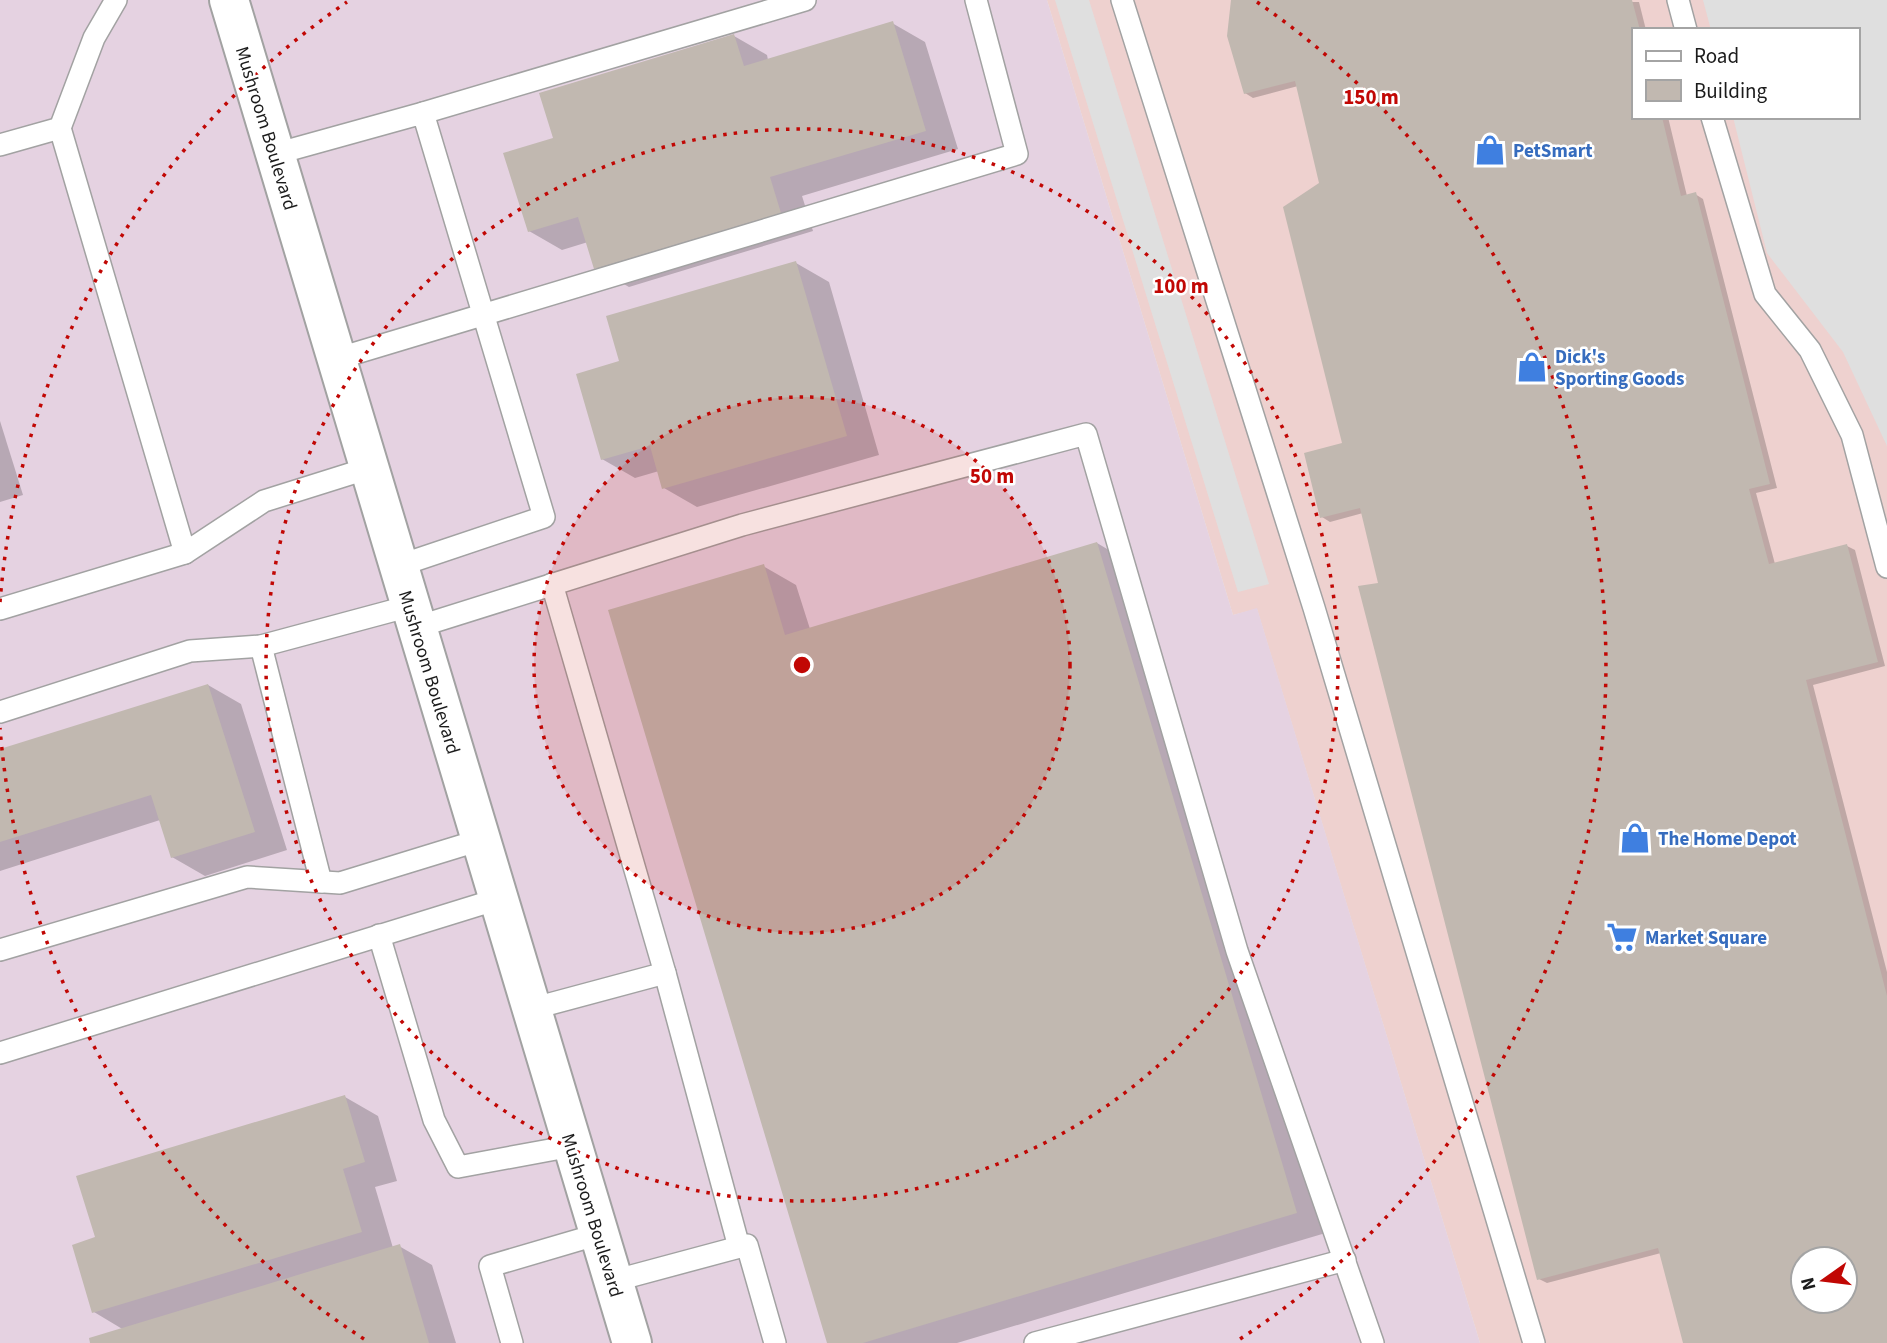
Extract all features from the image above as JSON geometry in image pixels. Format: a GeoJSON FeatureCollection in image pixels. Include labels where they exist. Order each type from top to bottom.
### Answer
{"type":"FeatureCollection","features":[{"type":"Feature","properties":{"kind":"street","name":"Mushroom Boulevard"},"geometry":{"type":"LineString","coordinates":[[229,0],[632,1343]]}},
{"type":"Feature","properties":{"kind":"lane"},"geometry":{"type":"LineString","coordinates":[[116,0],[94,38],[60,128],[185,553]]}},
{"type":"Feature","properties":{"kind":"lane"},"geometry":{"type":"LineString","coordinates":[[275,154],[805,0]]}},
{"type":"Feature","properties":{"kind":"lane"},"geometry":{"type":"LineString","coordinates":[[336,359],[1017,154],[976,0]]}},
{"type":"Feature","properties":{"kind":"lane"},"geometry":{"type":"LineString","coordinates":[[1122,0],[1314,608],[1534,1343]]}},
{"type":"Feature","properties":{"kind":"lane"},"geometry":{"type":"LineString","coordinates":[[1678,0],[1685,28]]}},
{"type":"Feature","properties":{"kind":"lane"},"geometry":{"type":"LineString","coordinates":[[398,565],[544,517],[423,113]]}},
{"type":"Feature","properties":{"kind":"lane"},"geometry":{"type":"LineString","coordinates":[[1713,119],[1765,294],[1810,350],[1852,435],[1887,567]]}},
{"type":"Feature","properties":{"kind":"lane"},"geometry":{"type":"LineString","coordinates":[[0,145],[60,128]]}},
{"type":"Feature","properties":{"kind":"lane"},"geometry":{"type":"LineString","coordinates":[[0,712],[190,651],[261,646],[413,616],[552,584],[742,525],[1086,434],[1237,951],[1373,1343]]}},
{"type":"Feature","properties":{"kind":"lane"},"geometry":{"type":"LineString","coordinates":[[0,609],[185,553],[264,501],[369,468]]}},
{"type":"Feature","properties":{"kind":"lane"},"geometry":{"type":"LineString","coordinates":[[552,584],[665,972],[739,1247]]}},
{"type":"Feature","properties":{"kind":"lane"},"geometry":{"type":"LineString","coordinates":[[261,646],[321,882]]}},
{"type":"Feature","properties":{"kind":"lane"},"geometry":{"type":"LineString","coordinates":[[0,950],[247,877],[340,883],[480,840]]}},
{"type":"Feature","properties":{"kind":"lane"},"geometry":{"type":"LineString","coordinates":[[0,1053],[498,899]]}},
{"type":"Feature","properties":{"kind":"lane"},"geometry":{"type":"LineString","coordinates":[[379,936],[434,1120],[457,1167],[572,1146]]}},
{"type":"Feature","properties":{"kind":"lane"},"geometry":{"type":"LineString","coordinates":[[531,1009],[665,972]]}},
{"type":"Feature","properties":{"kind":"lane"},"geometry":{"type":"LineString","coordinates":[[512,1343],[490,1266],[599,1234]]}},
{"type":"Feature","properties":{"kind":"lane"},"geometry":{"type":"LineString","coordinates":[[613,1281],[747,1245],[775,1343]]}},
{"type":"Feature","properties":{"kind":"lane"},"geometry":{"type":"LineString","coordinates":[[1035,1343],[1345,1259]]}},
{"type":"Feature","properties":{"kind":"shaded area"},"geometry":{"type":"Polygon","coordinates":[[[0,0],[1047,0],[1233,615],[1257,608],[1480,1343],[0,1343],[0,0]]]}},
{"type":"Feature","properties":{"kind":"shaded area","name":"Market Square"},"geometry":{"type":"Polygon","coordinates":[[[1047,0],[1887,0],[1887,1343],[1480,1343],[1257,609],[1233,615],[1047,0]]]}},
{"type":"Feature","properties":{"kind":"shaded area"},"geometry":{"type":"Polygon","coordinates":[[[1055,0],[1089,0],[1269,584],[1238,592],[1055,0]]]}},
{"type":"Feature","properties":{"kind":"shaded area"},"geometry":{"type":"Polygon","coordinates":[[[1703,0],[1887,0],[1887,446],[1843,352],[1767,253],[1734,119],[1859,119],[1859,28],[1710,28],[1703,0]]]}},
{"type":"Feature","properties":{"kind":"building","name":"Market Square"},"geometry":{"type":"Polygon","coordinates":[[[1231,0],[1632,0],[1639,28],[1632,28],[1632,119],[1662,119],[1681,196],[1696,192],[1770,484],[1749,489],[1769,564],[1847,544],[1878,662],[1806,680],[1887,996],[1887,1343],[1683,1343],[1658,1248],[1537,1280],[1358,586],[1378,583],[1360,508],[1320,518],[1304,453],[1342,443],[1283,207],[1319,183],[1295,81],[1244,94],[1227,36],[1231,0]]]}},
{"type":"Feature","properties":{"kind":"building"},"geometry":{"type":"Polygon","coordinates":[[[893,21],[926,131],[770,177],[781,213],[594,269],[578,217],[528,232],[503,153],[553,138],[539,93],[734,34],[744,66],[893,21]]]}},
{"type":"Feature","properties":{"kind":"building"},"geometry":{"type":"Polygon","coordinates":[[[796,261],[847,436],[662,489],[650,446],[601,460],[576,374],[619,361],[606,316],[796,261]]]}},
{"type":"Feature","properties":{"kind":"building"},"geometry":{"type":"Polygon","coordinates":[[[1097,542],[1297,1213],[863,1343],[827,1343],[608,610],[764,564],[785,635],[1097,542]]]}},
{"type":"Feature","properties":{"kind":"building"},"geometry":{"type":"Polygon","coordinates":[[[208,684],[255,832],[171,858],[151,795],[0,842],[0,749],[208,684]]]}},
{"type":"Feature","properties":{"kind":"building"},"geometry":{"type":"Polygon","coordinates":[[[345,1095],[365,1162],[343,1169],[362,1232],[92,1313],[72,1245],[95,1237],[76,1176],[345,1095]]]}},
{"type":"Feature","properties":{"kind":"building"},"geometry":{"type":"Polygon","coordinates":[[[400,1244],[429,1343],[90,1343],[89,1338],[400,1244]]]}},
{"type":"Feature","properties":{"kind":"place","name":"PetSmart"},"geometry":{"type":"Point","coordinates":[1490,150]}},
{"type":"Feature","properties":{"kind":"place","name":"Dick's Sporting Goods"},"geometry":{"type":"Point","coordinates":[1532,367]}},
{"type":"Feature","properties":{"kind":"place","name":"The Home Depot"},"geometry":{"type":"Point","coordinates":[1635,838]}},
{"type":"Feature","properties":{"kind":"place","name":"Market Square"},"geometry":{"type":"Point","coordinates":[1622,937]}}]}
